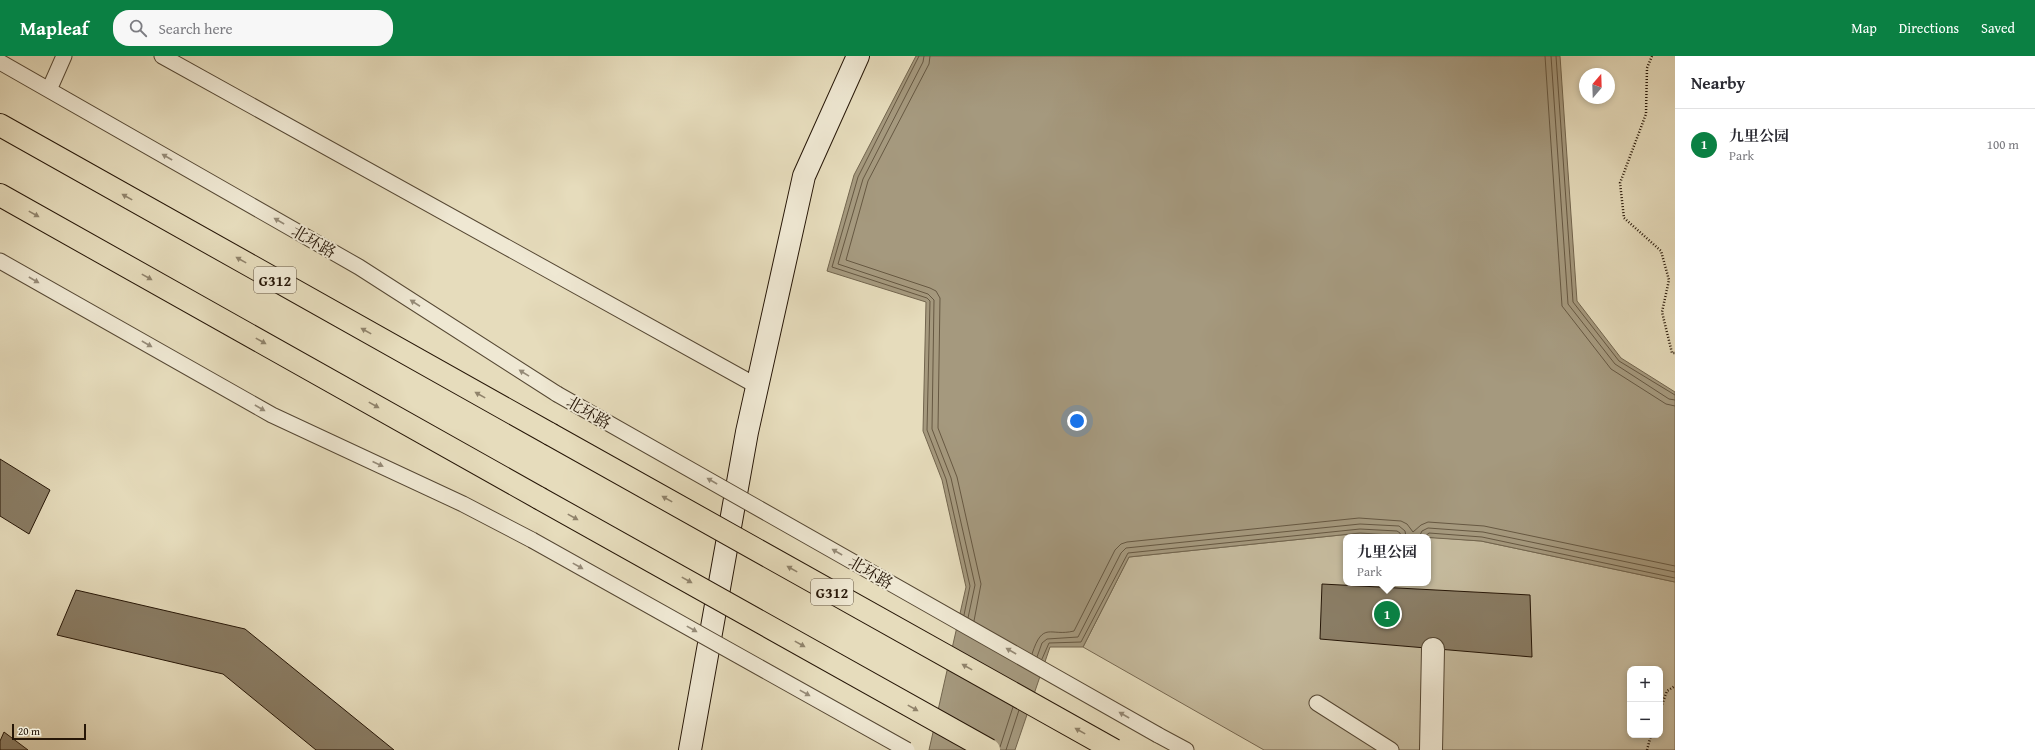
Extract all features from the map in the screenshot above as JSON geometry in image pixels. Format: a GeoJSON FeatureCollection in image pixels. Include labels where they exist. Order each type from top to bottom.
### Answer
{"type":"FeatureCollection","features":[{"type":"Feature","properties":{"kind":"highway","name":"G312"},"geometry":{"type":"LineString","coordinates":[[0,125],[1114,750]]}},
{"type":"Feature","properties":{"kind":"highway"},"geometry":{"type":"LineString","coordinates":[[0,195],[989,750]]}},
{"type":"Feature","properties":{"kind":"street"},"geometry":{"type":"LineString","coordinates":[[690,750],[747,432],[804,176],[858,56]]}},
{"type":"Feature","properties":{"kind":"street"},"geometry":{"type":"LineString","coordinates":[[1431,750],[1433,649]]}},
{"type":"Feature","properties":{"kind":"lane"},"geometry":{"type":"LineString","coordinates":[[49,90],[64,56]]}},
{"type":"Feature","properties":{"kind":"lane"},"geometry":{"type":"LineString","coordinates":[[162,56],[757,386]]}},
{"type":"Feature","properties":{"kind":"lane","name":"北环路"},"geometry":{"type":"LineString","coordinates":[[0,62],[359,267],[557,394],[1186,750]]}},
{"type":"Feature","properties":{"kind":"lane"},"geometry":{"type":"LineString","coordinates":[[0,261],[272,415],[463,504],[532,540],[906,750]]}},
{"type":"Feature","properties":{"kind":"lane"},"geometry":{"type":"LineString","coordinates":[[1317,703],[1390,750]]}},
{"type":"Feature","properties":{"kind":"path"},"geometry":{"type":"LineString","coordinates":[[1652,56],[1647,68],[1646,114],[1620,183],[1624,218],[1661,251],[1669,280],[1662,312],[1672,353],[1675,354]]}},
{"type":"Feature","properties":{"kind":"path"},"geometry":{"type":"LineString","coordinates":[[1663,702],[1667,691],[1675,686]]}},
{"type":"Feature","properties":{"kind":"path"},"geometry":{"type":"LineString","coordinates":[[1647,750],[1650,738]]}},
{"type":"Feature","properties":{"kind":"shaded area"},"geometry":{"type":"Polygon","coordinates":[[[1360,533],[1376,534],[1350,534],[1360,533]]]}},
{"type":"Feature","properties":{"kind":"shaded area"},"geometry":{"type":"Polygon","coordinates":[[[1343,535],[1343,586],[1431,586],[1431,537],[1481,541],[1675,582],[1675,750],[1264,750],[1083,647],[1129,557],[1343,535]]]}},
{"type":"Feature","properties":{"kind":"water"},"geometry":{"type":"Polygon","coordinates":[[[916,56],[1560,56],[1577,301],[1621,358],[1675,392],[1675,582],[1481,541],[1431,538],[1431,534],[1343,534],[1129,557],[1083,647],[1050,647],[1015,750],[929,750],[966,587],[942,480],[923,431],[926,302],[827,271],[854,175],[916,56]]]}},
{"type":"Feature","properties":{"kind":"building"},"geometry":{"type":"Polygon","coordinates":[[[0,459],[50,490],[29,534],[0,516],[0,459]]]}},
{"type":"Feature","properties":{"kind":"building"},"geometry":{"type":"Polygon","coordinates":[[[1322,584],[1530,595],[1532,657],[1320,639],[1322,584]]]}},
{"type":"Feature","properties":{"kind":"building"},"geometry":{"type":"Polygon","coordinates":[[[76,590],[245,629],[394,750],[316,750],[223,674],[57,635],[76,590]]]}},
{"type":"Feature","properties":{"kind":"building"},"geometry":{"type":"Polygon","coordinates":[[[4,732],[28,750],[0,750],[0,741],[4,732]]]}},
{"type":"Feature","properties":{"kind":"place","name":"九里公园"},"geometry":{"type":"Point","coordinates":[1387,614]}}]}
